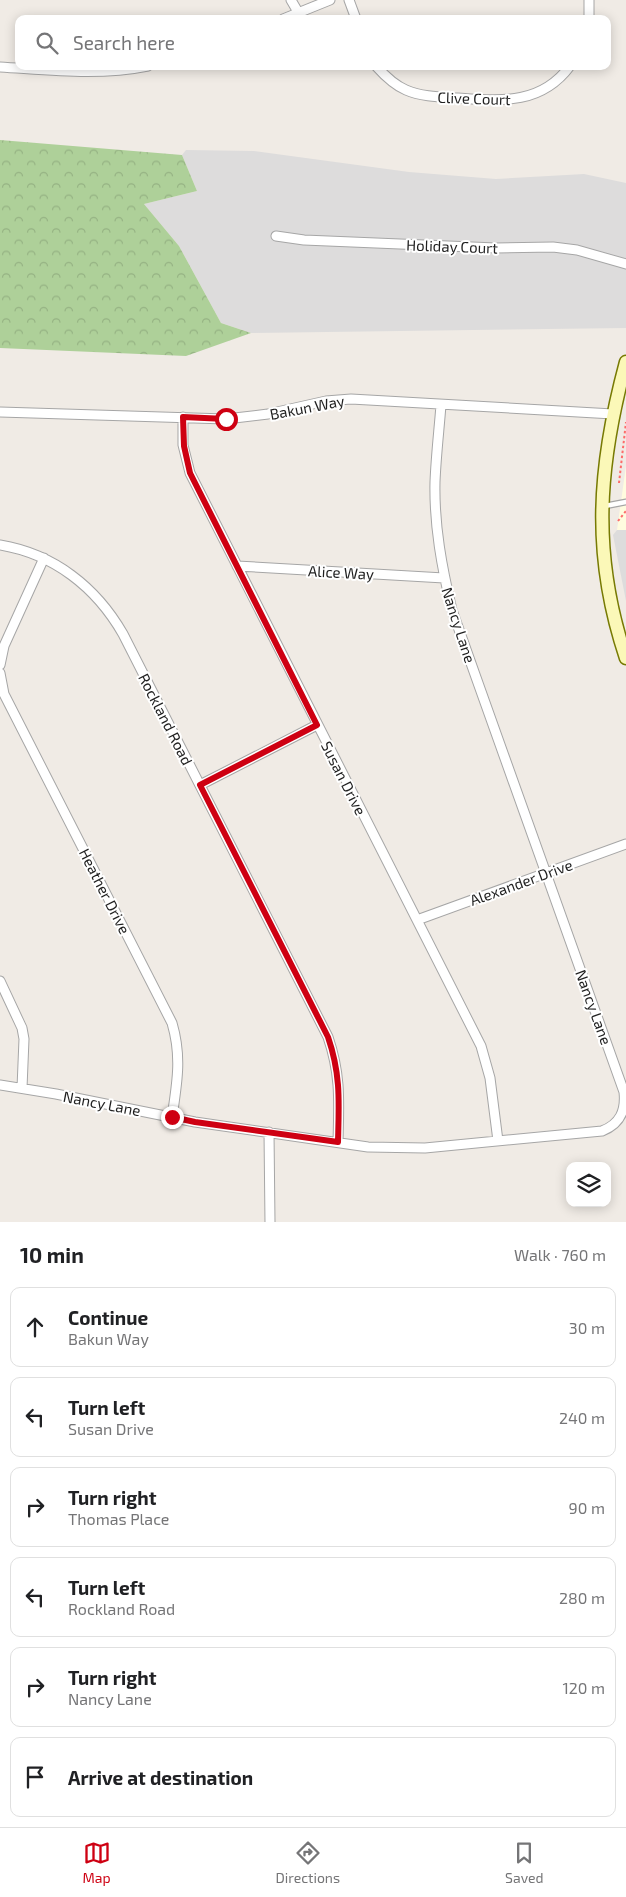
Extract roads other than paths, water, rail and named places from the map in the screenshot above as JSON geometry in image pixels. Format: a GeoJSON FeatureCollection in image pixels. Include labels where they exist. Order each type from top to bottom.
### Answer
{"type":"FeatureCollection","features":[{"type":"Feature","properties":{"kind":"main road"},"geometry":{"type":"LineString","coordinates":[[626,362],[613,414],[603,477],[602,506],[602,542],[608,593],[626,658]]}},
{"type":"Feature","properties":{"kind":"street"},"geometry":{"type":"LineString","coordinates":[[291,0],[298,12]]}},
{"type":"Feature","properties":{"kind":"street"},"geometry":{"type":"LineString","coordinates":[[292,15],[330,0]]}},
{"type":"Feature","properties":{"kind":"street"},"geometry":{"type":"LineString","coordinates":[[348,0],[354,15]]}},
{"type":"Feature","properties":{"kind":"street"},"geometry":{"type":"LineString","coordinates":[[589,0],[589,15]]}},
{"type":"Feature","properties":{"kind":"street"},"geometry":{"type":"LineString","coordinates":[[0,67],[15,68]]}},
{"type":"Feature","properties":{"kind":"street"},"geometry":{"type":"LineString","coordinates":[[38,70],[96,72],[113,70]]}},
{"type":"Feature","properties":{"kind":"street","name":"Clive Court"},"geometry":{"type":"LineString","coordinates":[[380,70],[394,84],[417,94],[502,101],[518,99],[544,89],[556,81],[566,70]]}},
{"type":"Feature","properties":{"kind":"street","name":"Holiday Court"},"geometry":{"type":"LineString","coordinates":[[276,236],[304,240],[496,248],[553,247],[577,250],[626,264]]}},
{"type":"Feature","properties":{"kind":"street","name":"Bakun Way"},"geometry":{"type":"LineString","coordinates":[[0,412],[247,418],[326,401],[351,398],[613,414]]}},
{"type":"Feature","properties":{"kind":"street","name":"Nancy Lane"},"geometry":{"type":"LineString","coordinates":[[0,1086],[22,1088],[172,1117],[368,1147],[425,1148],[602,1131],[616,1123],[625,1110],[626,1100],[624,1092],[452,610],[444,578],[438,537],[436,490],[442,405]]}},
{"type":"Feature","properties":{"kind":"street","name":"Susan Drive"},"geometry":{"type":"LineString","coordinates":[[183,417],[184,446],[190,473],[480,1046],[490,1078],[498,1141]]}},
{"type":"Feature","properties":{"kind":"street","name":"Rockland Road"},"geometry":{"type":"LineString","coordinates":[[0,545],[44,558],[76,578],[102,602],[114,618],[328,1037],[334,1056],[340,1094],[338,1142]]}},
{"type":"Feature","properties":{"kind":"street"},"geometry":{"type":"LineString","coordinates":[[0,665],[4,646],[44,558]]}},
{"type":"Feature","properties":{"kind":"street","name":"Alice Way"},"geometry":{"type":"LineString","coordinates":[[237,566],[444,578]]}},
{"type":"Feature","properties":{"kind":"street","name":"Heather Drive"},"geometry":{"type":"LineString","coordinates":[[0,673],[4,694],[172,1023],[179,1053],[179,1068],[172,1117]]}},
{"type":"Feature","properties":{"kind":"street"},"geometry":{"type":"LineString","coordinates":[[200,785],[317,725]]}},
{"type":"Feature","properties":{"kind":"street","name":"Alexander Drive"},"geometry":{"type":"LineString","coordinates":[[417,920],[626,844]]}},
{"type":"Feature","properties":{"kind":"street"},"geometry":{"type":"LineString","coordinates":[[0,981],[22,1028],[24,1039],[22,1088]]}},
{"type":"Feature","properties":{"kind":"street"},"geometry":{"type":"LineString","coordinates":[[269,1132],[270,1222]]}},
{"type":"Feature","properties":{"kind":"lane"},"geometry":{"type":"LineString","coordinates":[[602,506],[626,502]]}}]}
